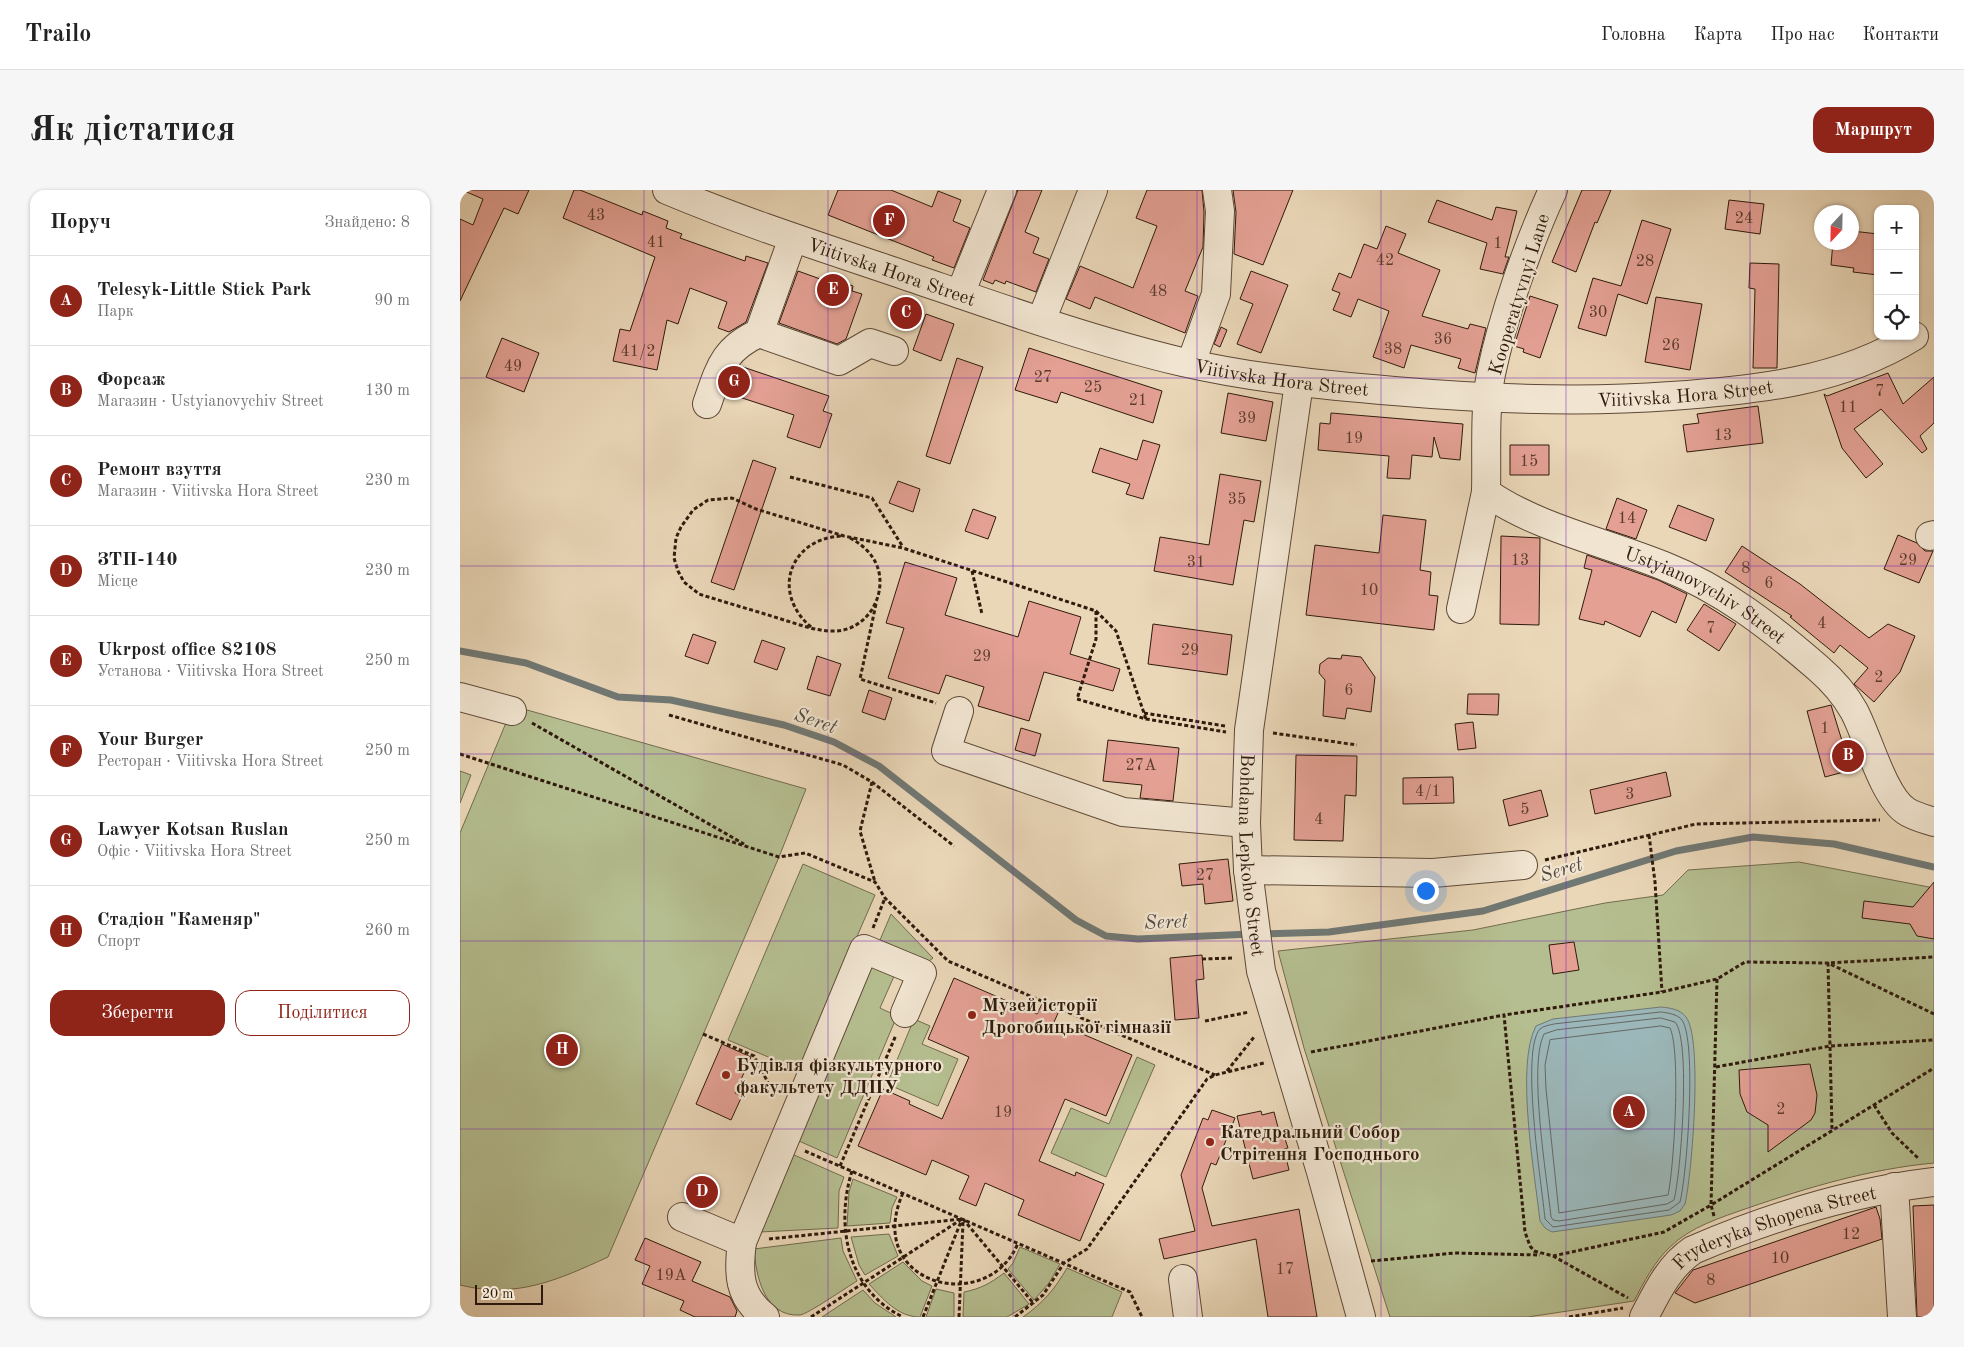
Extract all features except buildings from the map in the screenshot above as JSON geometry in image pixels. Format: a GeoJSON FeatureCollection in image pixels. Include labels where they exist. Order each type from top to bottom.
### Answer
{"type":"FeatureCollection","features":[{"type":"Feature","properties":{"kind":"street","name":"Viitivska Hora Street"},"geometry":{"type":"LineString","coordinates":[[667,190],[709,198],[793,238],[1041,321],[1190,364],[1299,383],[1489,399],[1623,400],[1733,391],[1787,384],[1853,366],[1907,340]]}},
{"type":"Feature","properties":{"kind":"street"},"geometry":{"type":"LineString","coordinates":[[960,294],[1002,190]]}},
{"type":"Feature","properties":{"kind":"street"},"geometry":{"type":"LineString","coordinates":[[1041,321],[1094,190]]}},
{"type":"Feature","properties":{"kind":"street"},"geometry":{"type":"LineString","coordinates":[[1190,364],[1216,294],[1220,211],[1217,190]]}},
{"type":"Feature","properties":{"kind":"street","name":"Kooperatyvnyi Lane"},"geometry":{"type":"LineString","coordinates":[[1489,399],[1490,375],[1510,306],[1539,221],[1553,190]]}},
{"type":"Feature","properties":{"kind":"street"},"geometry":{"type":"LineString","coordinates":[[759,333],[793,238]]}},
{"type":"Feature","properties":{"kind":"street","name":"Viitivska Hora Street"},"geometry":{"type":"LineString","coordinates":[[1919,333],[1934,323]]}},
{"type":"Feature","properties":{"kind":"street"},"geometry":{"type":"LineString","coordinates":[[707,404],[721,363],[744,340],[759,333],[839,361],[870,343],[894,351]]}},
{"type":"Feature","properties":{"kind":"street","name":"Bohdana Lepkoho Street"},"geometry":{"type":"LineString","coordinates":[[1299,383],[1249,733],[1246,823],[1252,913],[1248,956],[1270,1004],[1349,1268],[1361,1317]]}},
{"type":"Feature","properties":{"kind":"street"},"geometry":{"type":"LineString","coordinates":[[1461,609],[1486,492],[1489,399]]}},
{"type":"Feature","properties":{"kind":"street","name":"Ustyianovychiv Street"},"geometry":{"type":"LineString","coordinates":[[1486,492],[1504,505],[1522,514],[1625,550],[1689,577],[1750,613],[1822,671],[1846,697],[1855,712],[1892,797],[1906,812]]}},
{"type":"Feature","properties":{"kind":"street"},"geometry":{"type":"LineString","coordinates":[[460,697],[512,711]]}},
{"type":"Feature","properties":{"kind":"street"},"geometry":{"type":"LineString","coordinates":[[960,711],[946,752],[1123,812],[1246,823]]}},
{"type":"Feature","properties":{"kind":"street"},"geometry":{"type":"LineString","coordinates":[[1906,812],[1934,822]]}},
{"type":"Feature","properties":{"kind":"street"},"geometry":{"type":"LineString","coordinates":[[1248,870],[1433,874],[1523,865]]}},
{"type":"Feature","properties":{"kind":"street"},"geometry":{"type":"LineString","coordinates":[[766,1317],[754,1306],[743,1289],[739,1271],[742,1242],[864,949],[922,973],[906,1014]]}},
{"type":"Feature","properties":{"kind":"street","name":"Fryderyka Shopena Street"},"geometry":{"type":"LineString","coordinates":[[1635,1308],[1682,1257],[1722,1238],[1785,1215],[1894,1187],[1930,1173]]}},
{"type":"Feature","properties":{"kind":"street"},"geometry":{"type":"LineString","coordinates":[[1894,1187],[1902,1317]]}},
{"type":"Feature","properties":{"kind":"street"},"geometry":{"type":"LineString","coordinates":[[682,1217],[742,1242]]}},
{"type":"Feature","properties":{"kind":"street"},"geometry":{"type":"LineString","coordinates":[[1183,1279],[1188,1317]]}},
{"type":"Feature","properties":{"kind":"path"},"geometry":{"type":"LineString","coordinates":[[790,477],[872,498],[903,548]]}},
{"type":"Feature","properties":{"kind":"path"},"geometry":{"type":"LineString","coordinates":[[877,601],[871,613],[851,628],[838,632],[813,628],[694,591],[678,571],[674,558],[676,538],[681,526],[693,510],[708,500],[717,497],[732,498],[756,509],[850,538],[903,548],[1096,611],[1116,631],[1146,719]]}},
{"type":"Feature","properties":{"kind":"path"},"geometry":{"type":"LineString","coordinates":[[813,628],[799,616],[792,604],[789,592],[792,567],[798,556],[818,540],[844,536]]}},
{"type":"Feature","properties":{"kind":"path"},"geometry":{"type":"LineString","coordinates":[[850,538],[870,553],[877,564],[880,576],[877,601],[860,679],[960,711]]}},
{"type":"Feature","properties":{"kind":"path"},"geometry":{"type":"LineString","coordinates":[[972,571],[982,614]]}},
{"type":"Feature","properties":{"kind":"path"},"geometry":{"type":"LineString","coordinates":[[1096,611],[1096,639],[1077,699],[1146,719],[1357,745]]}},
{"type":"Feature","properties":{"kind":"path"},"geometry":{"type":"LineString","coordinates":[[512,711],[751,848]]}},
{"type":"Feature","properties":{"kind":"path"},"geometry":{"type":"LineString","coordinates":[[1144,713],[1249,733]]}},
{"type":"Feature","properties":{"kind":"path"},"geometry":{"type":"LineString","coordinates":[[669,715],[843,765],[872,782],[954,846]]}},
{"type":"Feature","properties":{"kind":"path"},"geometry":{"type":"LineString","coordinates":[[460,754],[779,857],[805,853],[875,882]]}},
{"type":"Feature","properties":{"kind":"path"},"geometry":{"type":"LineString","coordinates":[[872,782],[860,831],[875,882],[885,898],[948,961],[1215,1075]]}},
{"type":"Feature","properties":{"kind":"path"},"geometry":{"type":"LineString","coordinates":[[1523,865],[1696,824],[1881,820],[1894,818],[1906,812]]}},
{"type":"Feature","properties":{"kind":"path"},"geometry":{"type":"LineString","coordinates":[[1649,835],[1655,882],[1662,992]]}},
{"type":"Feature","properties":{"kind":"path"},"geometry":{"type":"LineString","coordinates":[[864,949],[885,898]]}},
{"type":"Feature","properties":{"kind":"path"},"geometry":{"type":"LineString","coordinates":[[1202,959],[1248,956]]}},
{"type":"Feature","properties":{"kind":"path"},"geometry":{"type":"LineString","coordinates":[[1015,1317],[1034,1304],[1052,1285],[1064,1263],[1087,1249],[1207,1079],[1215,1075],[1343,1045],[1504,1015],[1662,992],[1717,979],[1745,962],[1828,963],[1934,957]]}},
{"type":"Feature","properties":{"kind":"path"},"geometry":{"type":"LineString","coordinates":[[1828,963],[1934,1014]]}},
{"type":"Feature","properties":{"kind":"path"},"geometry":{"type":"LineString","coordinates":[[1828,963],[1832,1129]]}},
{"type":"Feature","properties":{"kind":"path"},"geometry":{"type":"LineString","coordinates":[[1717,979],[1711,1205],[1722,1238]]}},
{"type":"Feature","properties":{"kind":"path"},"geometry":{"type":"LineString","coordinates":[[1205,1021],[1250,1012]]}},
{"type":"Feature","properties":{"kind":"path"},"geometry":{"type":"LineString","coordinates":[[840,1166],[906,1014]]}},
{"type":"Feature","properties":{"kind":"path"},"geometry":{"type":"LineString","coordinates":[[1504,1015],[1524,1232],[1530,1246],[1543,1255]]}},
{"type":"Feature","properties":{"kind":"path"},"geometry":{"type":"LineString","coordinates":[[1227,1072],[1257,1033]]}},
{"type":"Feature","properties":{"kind":"path"},"geometry":{"type":"LineString","coordinates":[[703,1034],[754,1056],[787,1134],[840,1166],[1130,1292],[1142,1317]]}},
{"type":"Feature","properties":{"kind":"path"},"geometry":{"type":"LineString","coordinates":[[1716,1067],[1830,1046],[1934,1040]]}},
{"type":"Feature","properties":{"kind":"path"},"geometry":{"type":"LineString","coordinates":[[1349,1268],[1377,1259],[1455,1253],[1553,1256],[1664,1232],[1934,1068]]}},
{"type":"Feature","properties":{"kind":"path"},"geometry":{"type":"LineString","coordinates":[[1874,1105],[1892,1133],[1930,1173]]}},
{"type":"Feature","properties":{"kind":"path"},"geometry":{"type":"LineString","coordinates":[[852,1171],[846,1190],[843,1211],[844,1231],[855,1267],[864,1283],[880,1300],[903,1317]]}},
{"type":"Feature","properties":{"kind":"path"},"geometry":{"type":"LineString","coordinates":[[903,1193],[896,1209],[893,1226],[902,1258],[922,1279],[943,1288]]}},
{"type":"Feature","properties":{"kind":"path"},"geometry":{"type":"LineString","coordinates":[[963,1219],[1034,1304]]}},
{"type":"Feature","properties":{"kind":"path"},"geometry":{"type":"LineString","coordinates":[[742,1242],[963,1219]]}},
{"type":"Feature","properties":{"kind":"path"},"geometry":{"type":"LineString","coordinates":[[811,1317],[963,1219]]}},
{"type":"Feature","properties":{"kind":"path"},"geometry":{"type":"LineString","coordinates":[[923,1317],[963,1219]]}},
{"type":"Feature","properties":{"kind":"path"},"geometry":{"type":"LineString","coordinates":[[959,1317],[963,1219]]}},
{"type":"Feature","properties":{"kind":"path"},"geometry":{"type":"LineString","coordinates":[[976,1286],[992,1279],[1004,1268],[1018,1243]]}},
{"type":"Feature","properties":{"kind":"path"},"geometry":{"type":"LineString","coordinates":[[1553,1256],[1635,1308]]}},
{"type":"Feature","properties":{"kind":"path"},"geometry":{"type":"LineString","coordinates":[[952,1289],[968,1288]]}},
{"type":"Feature","properties":{"kind":"path"},"geometry":{"type":"LineString","coordinates":[[1569,1317],[1635,1308]]}},
{"type":"Feature","properties":{"kind":"green space"},"geometry":{"type":"Polygon","coordinates":[[[513,706],[806,789],[779,857],[608,1257],[554,1280],[536,1285],[500,1290],[460,1285],[460,833],[513,706]]]}},
{"type":"Feature","properties":{"kind":"green space"},"geometry":{"type":"Polygon","coordinates":[[[460,771],[471,775],[460,803],[460,771]]]}},
{"type":"Feature","properties":{"kind":"green space"},"geometry":{"type":"Polygon","coordinates":[[[1799,862],[1934,888],[1934,1163],[1863,1174],[1817,1186],[1707,1223],[1678,1240],[1664,1253],[1634,1301],[1528,1317],[1390,1317],[1304,1048],[1278,951],[1473,930],[1605,903],[1663,895],[1688,870],[1799,862]]]}},
{"type":"Feature","properties":{"kind":"green space"},"geometry":{"type":"Polygon","coordinates":[[[803,864],[875,895],[799,1070],[728,1040],[803,864]]]}},
{"type":"Feature","properties":{"kind":"green space"},"geometry":{"type":"Polygon","coordinates":[[[891,914],[933,958],[929,961],[880,940],[891,914]]]}},
{"type":"Feature","properties":{"kind":"green space"},"geometry":{"type":"Polygon","coordinates":[[[873,964],[895,974],[880,1008],[897,1016],[837,1158],[799,1141],[873,964]]]}},
{"type":"Feature","properties":{"kind":"green space"},"geometry":{"type":"Polygon","coordinates":[[[914,1019],[930,1026],[922,1044],[958,1059],[938,1106],[887,1084],[914,1019]]]}},
{"type":"Feature","properties":{"kind":"green space"},"geometry":{"type":"Polygon","coordinates":[[[1137,1057],[1155,1065],[1106,1177],[1051,1153],[1071,1108],[1109,1124],[1137,1057]]]}},
{"type":"Feature","properties":{"kind":"green space"},"geometry":{"type":"Polygon","coordinates":[[[792,1154],[844,1177],[839,1191],[838,1228],[760,1232],[792,1154]]]}},
{"type":"Feature","properties":{"kind":"green space"},"geometry":{"type":"Polygon","coordinates":[[[853,1179],[897,1197],[892,1208],[890,1223],[847,1226],[849,1192],[853,1179]]]}},
{"type":"Feature","properties":{"kind":"green space"},"geometry":{"type":"Polygon","coordinates":[[[889,1234],[898,1256],[865,1275],[859,1265],[851,1237],[889,1234]]]}},
{"type":"Feature","properties":{"kind":"green space"},"geometry":{"type":"Polygon","coordinates":[[[841,1238],[843,1251],[857,1281],[800,1315],[788,1314],[770,1302],[760,1282],[754,1249],[841,1238]]]}},
{"type":"Feature","properties":{"kind":"green space"},"geometry":{"type":"Polygon","coordinates":[[[1020,1247],[1060,1264],[1049,1283],[1034,1300],[1008,1269],[1013,1263],[1020,1247]]]}},
{"type":"Feature","properties":{"kind":"green space"},"geometry":{"type":"Polygon","coordinates":[[[903,1262],[922,1281],[932,1286],[920,1317],[898,1311],[885,1301],[869,1284],[903,1262]]]}},
{"type":"Feature","properties":{"kind":"green space"},"geometry":{"type":"Polygon","coordinates":[[[1067,1268],[1122,1292],[1112,1317],[1023,1317],[1048,1295],[1067,1268]]]}},
{"type":"Feature","properties":{"kind":"green space"},"geometry":{"type":"Polygon","coordinates":[[[1004,1273],[1029,1304],[1007,1317],[963,1317],[964,1292],[985,1285],[1004,1273]]]}},
{"type":"Feature","properties":{"kind":"green space"},"geometry":{"type":"Polygon","coordinates":[[[936,1289],[954,1293],[954,1317],[926,1317],[936,1289]]]}},
{"type":"Feature","properties":{"kind":"green space"},"geometry":{"type":"Polygon","coordinates":[[[863,1290],[875,1303],[896,1317],[822,1317],[863,1290]]]}},
{"type":"Feature","properties":{"kind":"water"},"geometry":{"type":"Polygon","coordinates":[[[1661,1007],[1671,1008],[1684,1014],[1691,1030],[1694,1051],[1693,1137],[1685,1204],[1680,1211],[1671,1215],[1552,1232],[1545,1228],[1540,1221],[1528,1121],[1527,1066],[1530,1044],[1536,1026],[1553,1019],[1661,1007]]]}},
{"type":"Feature","properties":{"kind":"waterway","name":"Seret"},"geometry":{"type":"LineString","coordinates":[[460,651],[526,663],[618,697],[671,700],[784,725],[834,742],[879,766],[1076,920],[1106,936],[1138,939],[1251,934]]}},
{"type":"Feature","properties":{"kind":"waterway","name":"Seret"},"geometry":{"type":"LineString","coordinates":[[1262,934],[1329,932],[1483,911],[1676,851],[1753,837],[1834,844],[1934,867]]}},
{"type":"Feature","properties":{"kind":"place","name":"Your Burger"},"geometry":{"type":"Point","coordinates":[889,221]}},
{"type":"Feature","properties":{"kind":"place","name":"Ukrpost office 82108"},"geometry":{"type":"Point","coordinates":[833,290]}},
{"type":"Feature","properties":{"kind":"place","name":"Ремонт взуття"},"geometry":{"type":"Point","coordinates":[906,313]}},
{"type":"Feature","properties":{"kind":"place","name":"Lawyer Kotsan Ruslan"},"geometry":{"type":"Point","coordinates":[734,382]}},
{"type":"Feature","properties":{"kind":"place","name":"Форсаж"},"geometry":{"type":"Point","coordinates":[1848,756]}},
{"type":"Feature","properties":{"kind":"place","name":"Музей історії Дрогобицької гімназії"},"geometry":{"type":"Point","coordinates":[972,1015]}},
{"type":"Feature","properties":{"kind":"place","name":"Стадіон \"Каменяр\""},"geometry":{"type":"Point","coordinates":[562,1050]}},
{"type":"Feature","properties":{"kind":"place","name":"Будівля фізкультурного факультету ДДПУ"},"geometry":{"type":"Point","coordinates":[726,1075]}},
{"type":"Feature","properties":{"kind":"place","name":"Telesyk-Little Stick Park"},"geometry":{"type":"Point","coordinates":[1629,1112]}},
{"type":"Feature","properties":{"kind":"place","name":"Катедральний Собор Стрітення Господнього"},"geometry":{"type":"Point","coordinates":[1210,1142]}},
{"type":"Feature","properties":{"kind":"place","name":"ЗТП-140"},"geometry":{"type":"Point","coordinates":[702,1192]}}]}
